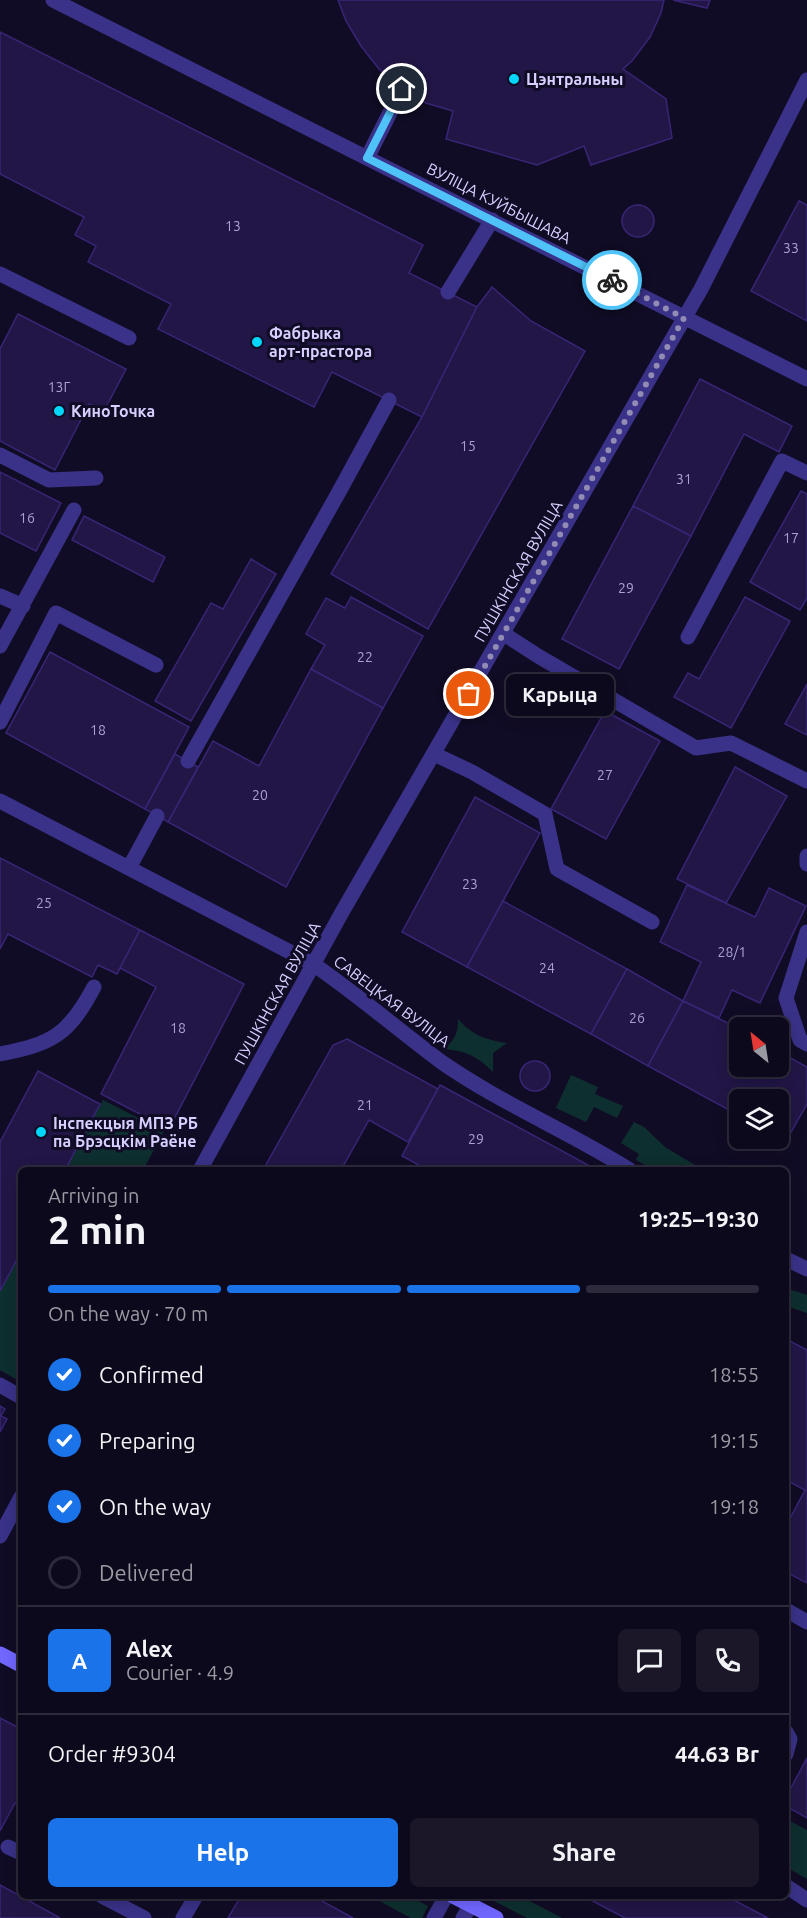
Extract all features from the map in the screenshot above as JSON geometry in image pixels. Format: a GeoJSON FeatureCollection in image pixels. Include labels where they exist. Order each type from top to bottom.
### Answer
{"type":"FeatureCollection","features":[{"type":"Feature","properties":{"kind":"main road"},"geometry":{"type":"LineString","coordinates":[[0,1654],[18,1663]]}},
{"type":"Feature","properties":{"kind":"main road"},"geometry":{"type":"LineString","coordinates":[[456,1899],[467,1911],[496,1918]]}},
{"type":"Feature","properties":{"kind":"street","name":"ВУЛІЦА КУЙБЫШАВА"},"geometry":{"type":"LineString","coordinates":[[53,0],[807,379]]}},
{"type":"Feature","properties":{"kind":"street","name":"ПУШКІНСКАЯ ВУЛІЦА"},"geometry":{"type":"LineString","coordinates":[[202,1167],[313,963],[701,289],[807,80]]}},
{"type":"Feature","properties":{"kind":"street"},"geometry":{"type":"LineString","coordinates":[[367,158],[402,89]]}},
{"type":"Feature","properties":{"kind":"street"},"geometry":{"type":"LineString","coordinates":[[448,292],[492,220]]}},
{"type":"Feature","properties":{"kind":"street"},"geometry":{"type":"LineString","coordinates":[[0,274],[129,338]]}},
{"type":"Feature","properties":{"kind":"street"},"geometry":{"type":"LineString","coordinates":[[188,761],[389,400]]}},
{"type":"Feature","properties":{"kind":"street"},"geometry":{"type":"LineString","coordinates":[[0,455],[49,480],[96,478]]}},
{"type":"Feature","properties":{"kind":"street"},"geometry":{"type":"LineString","coordinates":[[688,637],[782,461],[807,473]]}},
{"type":"Feature","properties":{"kind":"street"},"geometry":{"type":"LineString","coordinates":[[0,646],[74,510]]}},
{"type":"Feature","properties":{"kind":"street"},"geometry":{"type":"LineString","coordinates":[[0,596],[23,606]]}},
{"type":"Feature","properties":{"kind":"street"},"geometry":{"type":"LineString","coordinates":[[0,722],[56,613],[156,665]]}},
{"type":"Feature","properties":{"kind":"street"},"geometry":{"type":"LineString","coordinates":[[504,634],[696,747],[731,742],[807,781]]}},
{"type":"Feature","properties":{"kind":"street"},"geometry":{"type":"LineString","coordinates":[[434,754],[472,772],[545,814],[557,869],[652,922]]}},
{"type":"Feature","properties":{"kind":"street","name":"САВЕЦКАЯ ВУЛІЦА"},"geometry":{"type":"LineString","coordinates":[[0,801],[313,963],[351,989],[440,1061],[517,1109],[625,1167]]}},
{"type":"Feature","properties":{"kind":"street"},"geometry":{"type":"LineString","coordinates":[[129,868],[157,816]]}},
{"type":"Feature","properties":{"kind":"street"},"geometry":{"type":"LineString","coordinates":[[807,856],[807,864]]}},
{"type":"Feature","properties":{"kind":"street"},"geometry":{"type":"LineString","coordinates":[[807,932],[786,998],[800,1040],[807,1044]]}},
{"type":"Feature","properties":{"kind":"street"},"geometry":{"type":"LineString","coordinates":[[0,1054],[36,1045],[58,1035],[76,1019],[94,987]]}},
{"type":"Feature","properties":{"kind":"street"},"geometry":{"type":"LineString","coordinates":[[789,1260],[807,1269]]}},
{"type":"Feature","properties":{"kind":"street"},"geometry":{"type":"LineString","coordinates":[[0,1385],[18,1395]]}},
{"type":"Feature","properties":{"kind":"street"},"geometry":{"type":"LineString","coordinates":[[0,1536],[16,1518]]}},
{"type":"Feature","properties":{"kind":"street"},"geometry":{"type":"LineString","coordinates":[[789,1612],[807,1622]]}},
{"type":"Feature","properties":{"kind":"street"},"geometry":{"type":"LineString","coordinates":[[789,1888],[807,1900]]}},
{"type":"Feature","properties":{"kind":"street"},"geometry":{"type":"LineString","coordinates":[[108,1899],[144,1918]]}},
{"type":"Feature","properties":{"kind":"street"},"geometry":{"type":"LineString","coordinates":[[183,1918],[194,1899]]}},
{"type":"Feature","properties":{"kind":"street"},"geometry":{"type":"LineString","coordinates":[[434,1918],[444,1899]]}},
{"type":"Feature","properties":{"kind":"green space"},"geometry":{"type":"Polygon","coordinates":[[[458,1019],[480,1036],[507,1043],[493,1053],[493,1072],[471,1055],[444,1049],[455,1036],[458,1019]]]}},
{"type":"Feature","properties":{"kind":"green space"},"geometry":{"type":"Polygon","coordinates":[[[571,1075],[598,1087],[595,1094],[623,1106],[617,1118],[594,1107],[586,1122],[556,1108],[571,1075]]]}},
{"type":"Feature","properties":{"kind":"green space"},"geometry":{"type":"Polygon","coordinates":[[[103,1100],[164,1131],[145,1167],[67,1167],[103,1100]]]}},
{"type":"Feature","properties":{"kind":"green space"},"geometry":{"type":"Polygon","coordinates":[[[634,1122],[644,1127],[665,1147],[698,1167],[649,1167],[636,1160],[639,1154],[621,1143],[634,1122]]]}},
{"type":"Feature","properties":{"kind":"green space"},"geometry":{"type":"Polygon","coordinates":[[[18,1258],[18,1380],[0,1370],[0,1291],[18,1258]]]}},
{"type":"Feature","properties":{"kind":"green space"},"geometry":{"type":"Polygon","coordinates":[[[789,1289],[807,1295],[807,1313],[789,1307],[789,1289]]]}},
{"type":"Feature","properties":{"kind":"green space"},"geometry":{"type":"Polygon","coordinates":[[[789,1821],[807,1830],[807,1879],[789,1869],[789,1821]]]}},
{"type":"Feature","properties":{"kind":"green space"},"geometry":{"type":"Polygon","coordinates":[[[376,1899],[415,1899],[428,1906],[422,1918],[411,1918],[376,1899]]]}},
{"type":"Feature","properties":{"kind":"green space"},"geometry":{"type":"Polygon","coordinates":[[[490,1899],[526,1899],[562,1918],[527,1918],[490,1899]]]}},
{"type":"Feature","properties":{"kind":"building","name":"Цэнтральны"},"geometry":{"type":"Polygon","coordinates":[[[338,0],[664,0],[650,37],[623,69],[666,99],[672,138],[591,165],[584,146],[537,165],[446,139],[453,111],[426,103],[402,89],[379,69],[361,46],[346,21],[338,0]]]}},
{"type":"Feature","properties":{"kind":"building"},"geometry":{"type":"Polygon","coordinates":[[[673,0],[710,0],[707,8],[673,0]]]}},
{"type":"Feature","properties":{"kind":"building"},"geometry":{"type":"Polygon","coordinates":[[[0,32],[423,245],[409,273],[477,307],[422,417],[332,372],[314,407],[158,329],[171,304],[88,262],[96,246],[75,235],[84,217],[0,174],[0,32]]]}},
{"type":"Feature","properties":{"kind":"building"},"geometry":{"type":"Polygon","coordinates":[[[799,201],[807,205],[807,321],[751,291],[799,201]]]}},
{"type":"Feature","properties":{"kind":"building"},"geometry":{"type":"Polygon","coordinates":[[[638,205],[649,210],[654,221],[649,232],[638,237],[627,232],[622,221],[627,210],[638,205]]]}},
{"type":"Feature","properties":{"kind":"building"},"geometry":{"type":"Polygon","coordinates":[[[492,287],[531,321],[585,351],[428,629],[331,574],[422,417],[477,307],[492,287]]]}},
{"type":"Feature","properties":{"kind":"building"},"geometry":{"type":"Polygon","coordinates":[[[18,314],[126,369],[104,411],[89,404],[55,470],[0,441],[0,349],[18,314]]]}},
{"type":"Feature","properties":{"kind":"building"},"geometry":{"type":"Polygon","coordinates":[[[700,379],[792,426],[779,452],[744,434],[691,536],[633,506],[700,379]]]}},
{"type":"Feature","properties":{"kind":"building"},"geometry":{"type":"Polygon","coordinates":[[[0,472],[61,503],[36,551],[0,533],[0,472]]]}},
{"type":"Feature","properties":{"kind":"building"},"geometry":{"type":"Polygon","coordinates":[[[801,491],[807,494],[807,598],[800,610],[750,582],[801,491]]]}},
{"type":"Feature","properties":{"kind":"building"},"geometry":{"type":"Polygon","coordinates":[[[633,506],[691,536],[619,669],[562,639],[633,506]]]}},
{"type":"Feature","properties":{"kind":"building"},"geometry":{"type":"Polygon","coordinates":[[[84,516],[165,557],[153,582],[72,540],[84,516]]]}},
{"type":"Feature","properties":{"kind":"building"},"geometry":{"type":"Polygon","coordinates":[[[251,559],[276,574],[191,721],[155,701],[211,603],[223,609],[251,559]]]}},
{"type":"Feature","properties":{"kind":"building"},"geometry":{"type":"Polygon","coordinates":[[[351,597],[423,636],[383,708],[311,669],[325,645],[306,634],[326,598],[345,608],[351,597]]]}},
{"type":"Feature","properties":{"kind":"building"},"geometry":{"type":"Polygon","coordinates":[[[745,597],[790,621],[731,728],[674,697],[688,673],[699,679],[745,597]]]}},
{"type":"Feature","properties":{"kind":"building"},"geometry":{"type":"Polygon","coordinates":[[[50,652],[189,727],[145,809],[6,733],[50,652]]]}},
{"type":"Feature","properties":{"kind":"building"},"geometry":{"type":"Polygon","coordinates":[[[311,669],[383,708],[286,887],[168,822],[213,741],[259,766],[311,669]]]}},
{"type":"Feature","properties":{"kind":"building"},"geometry":{"type":"Polygon","coordinates":[[[807,684],[807,735],[785,724],[807,684]]]}},
{"type":"Feature","properties":{"kind":"building"},"geometry":{"type":"Polygon","coordinates":[[[605,711],[660,741],[606,839],[551,809],[605,711]]]}},
{"type":"Feature","properties":{"kind":"building"},"geometry":{"type":"Polygon","coordinates":[[[175,754],[198,767],[168,822],[145,809],[175,754]]]}},
{"type":"Feature","properties":{"kind":"building"},"geometry":{"type":"Polygon","coordinates":[[[735,767],[787,796],[726,903],[677,879],[735,767]]]}},
{"type":"Feature","properties":{"kind":"building"},"geometry":{"type":"Polygon","coordinates":[[[475,797],[540,833],[467,967],[402,932],[475,797]]]}},
{"type":"Feature","properties":{"kind":"building"},"geometry":{"type":"Polygon","coordinates":[[[0,858],[140,930],[117,974],[98,965],[92,977],[8,934],[0,949],[0,858]]]}},
{"type":"Feature","properties":{"kind":"building"},"geometry":{"type":"Polygon","coordinates":[[[687,885],[755,917],[769,888],[806,906],[760,1003],[732,990],[719,1018],[683,1001],[701,962],[660,942],[687,885]]]}},
{"type":"Feature","properties":{"kind":"building"},"geometry":{"type":"Polygon","coordinates":[[[503,901],[627,969],[591,1034],[467,967],[503,901]]]}},
{"type":"Feature","properties":{"kind":"building"},"geometry":{"type":"Polygon","coordinates":[[[140,930],[244,984],[169,1129],[101,1094],[156,987],[120,968],[140,930]]]}},
{"type":"Feature","properties":{"kind":"building"},"geometry":{"type":"Polygon","coordinates":[[[627,969],[683,1001],[648,1066],[591,1034],[627,969]]]}},
{"type":"Feature","properties":{"kind":"building"},"geometry":{"type":"Polygon","coordinates":[[[683,1001],[729,1024],[729,1077],[789,1077],[789,1057],[807,1067],[807,1104],[789,1136],[789,1089],[729,1089],[729,1110],[648,1066],[683,1001]]]}},
{"type":"Feature","properties":{"kind":"building"},"geometry":{"type":"Polygon","coordinates":[[[347,1039],[438,1089],[408,1142],[369,1120],[343,1167],[265,1167],[333,1045],[347,1039]]]}},
{"type":"Feature","properties":{"kind":"building"},"geometry":{"type":"Polygon","coordinates":[[[535,1061],[546,1065],[550,1076],[546,1087],[535,1091],[524,1087],[520,1076],[524,1065],[535,1061]]]}},
{"type":"Feature","properties":{"kind":"building"},"geometry":{"type":"Polygon","coordinates":[[[38,1071],[100,1104],[67,1167],[18,1167],[18,1258],[0,1291],[0,1142],[38,1071]]]}},
{"type":"Feature","properties":{"kind":"building"},"geometry":{"type":"Polygon","coordinates":[[[440,1085],[590,1166],[422,1167],[402,1156],[440,1085]]]}},
{"type":"Feature","properties":{"kind":"building"},"geometry":{"type":"Polygon","coordinates":[[[789,1341],[807,1350],[807,1583],[789,1574],[789,1520],[805,1490],[789,1482],[789,1341]]]}},
{"type":"Feature","properties":{"kind":"building"},"geometry":{"type":"Polygon","coordinates":[[[0,1406],[5,1409],[1,1416],[7,1419],[0,1432],[0,1406]]]}},
{"type":"Feature","properties":{"kind":"building"},"geometry":{"type":"Polygon","coordinates":[[[0,1718],[18,1727],[18,1805],[15,1803],[0,1831],[0,1718]]]}},
{"type":"Feature","properties":{"kind":"building"},"geometry":{"type":"Polygon","coordinates":[[[807,1758],[807,1818],[789,1808],[789,1791],[807,1758]]]}},
{"type":"Feature","properties":{"kind":"building"},"geometry":{"type":"Polygon","coordinates":[[[0,1885],[18,1895],[18,1899],[25,1899],[60,1918],[0,1918],[0,1885]]]}},
{"type":"Feature","properties":{"kind":"building"},"geometry":{"type":"Polygon","coordinates":[[[239,1899],[318,1899],[353,1918],[228,1918],[239,1899]]]}},
{"type":"Feature","properties":{"kind":"building"},"geometry":{"type":"Polygon","coordinates":[[[589,1899],[732,1899],[768,1918],[625,1918],[589,1899]]]}},
{"type":"Feature","properties":{"kind":"way so far"},"geometry":{"type":"LineString","coordinates":[[469,694],[684,318],[612,280]]}},
{"type":"Feature","properties":{"kind":"place","name":"Цэнтральны"},"geometry":{"type":"Point","coordinates":[514,79]}},
{"type":"Feature","properties":{"kind":"place","name":"Фабрыка арт-прастора"},"geometry":{"type":"Point","coordinates":[257,342]}},
{"type":"Feature","properties":{"kind":"place","name":"КиноТочка"},"geometry":{"type":"Point","coordinates":[59,411]}},
{"type":"Feature","properties":{"kind":"place","name":"Карыца"},"geometry":{"type":"Point","coordinates":[469,694]}},
{"type":"Feature","properties":{"kind":"place","name":"Інспекцыя МПЗ РБ па Брэсцкім Раёне"},"geometry":{"type":"Point","coordinates":[41,1132]}},
{"type":"Feature","properties":{"kind":"route"},"geometry":{"type":"LineString","coordinates":[[402,89],[367,158],[612,280]]}}]}
